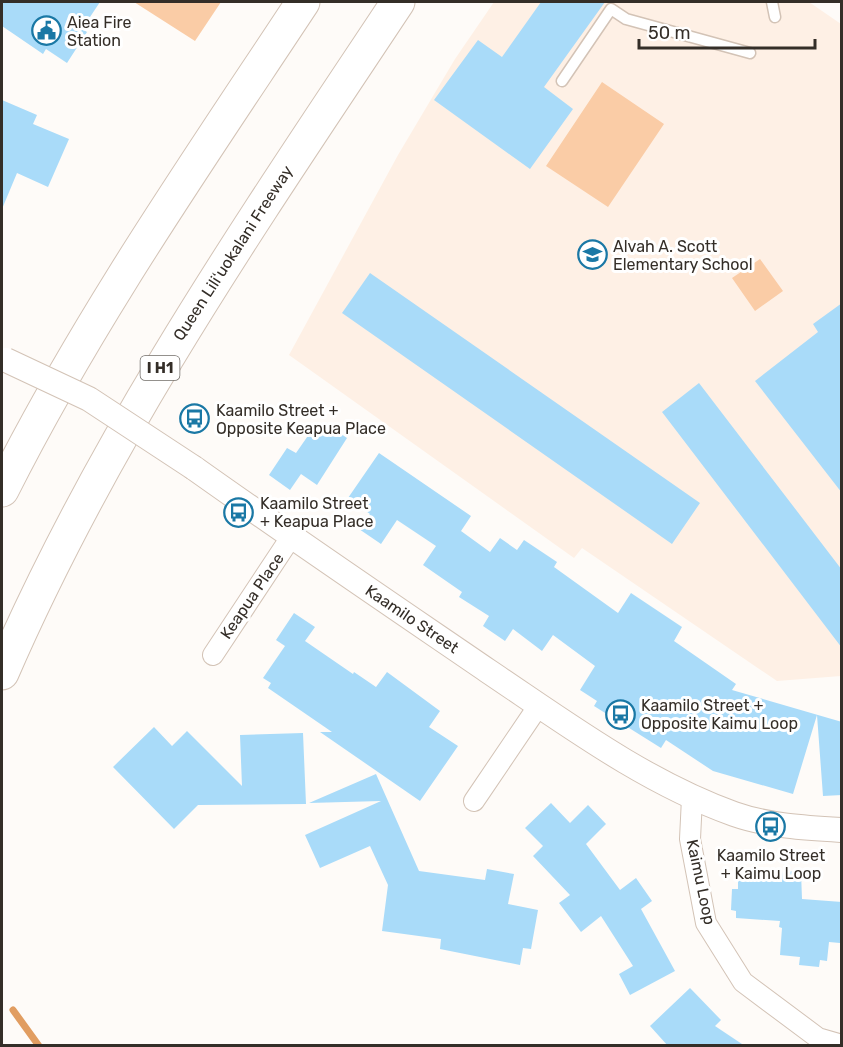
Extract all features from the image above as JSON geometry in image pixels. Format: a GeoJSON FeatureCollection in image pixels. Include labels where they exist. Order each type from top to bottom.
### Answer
{"type":"FeatureCollection","features":[{"type":"Feature","properties":{"kind":"highway"},"geometry":{"type":"LineString","coordinates":[[2,490],[48,399],[126,273],[303,2]]}},
{"type":"Feature","properties":{"kind":"highway","name":"Queen Liliʻuokalani Freeway"},"geometry":{"type":"LineString","coordinates":[[2,673],[75,521],[148,386],[198,304],[398,2]]}},
{"type":"Feature","properties":{"kind":"street","name":"Kaamilo Street"},"geometry":{"type":"LineString","coordinates":[[4,359],[89,399],[622,760],[692,798],[748,818],[793,827],[842,830]]}},
{"type":"Feature","properties":{"kind":"street","name":"Keapua Place"},"geometry":{"type":"LineString","coordinates":[[213,655],[291,537]]}},
{"type":"Feature","properties":{"kind":"street"},"geometry":{"type":"LineString","coordinates":[[474,801],[539,705]]}},
{"type":"Feature","properties":{"kind":"street","name":"Kaimu Loop"},"geometry":{"type":"LineString","coordinates":[[692,798],[690,839],[706,923],[743,982],[818,1038],[842,1045]]}},
{"type":"Feature","properties":{"kind":"lane"},"geometry":{"type":"LineString","coordinates":[[772,2],[775,17]]}},
{"type":"Feature","properties":{"kind":"lane"},"geometry":{"type":"LineString","coordinates":[[562,81],[614,5],[626,19],[750,53]]}},
{"type":"Feature","properties":{"kind":"shaded area"},"geometry":{"type":"Polygon","coordinates":[[[134,2],[221,2],[195,41],[134,2]]]}},
{"type":"Feature","properties":{"kind":"shaded area","name":"Alvah A. Scott Elementary School"},"geometry":{"type":"Polygon","coordinates":[[[494,2],[809,2],[841,24],[841,676],[777,681],[582,548],[574,558],[289,355],[398,155],[455,59],[494,2]]]}},
{"type":"Feature","properties":{"kind":"shaded area"},"geometry":{"type":"Polygon","coordinates":[[[602,82],[664,124],[608,207],[546,166],[602,82]]]}},
{"type":"Feature","properties":{"kind":"shaded area"},"geometry":{"type":"Polygon","coordinates":[[[760,259],[783,291],[755,311],[732,278],[760,259]]]}},
{"type":"Feature","properties":{"kind":"building","name":"Aiea Fire Station"},"geometry":{"type":"Polygon","coordinates":[[[2,2],[100,2],[82,29],[87,32],[67,63],[46,49],[43,54],[2,26],[2,2]]]}},
{"type":"Feature","properties":{"kind":"building"},"geometry":{"type":"Polygon","coordinates":[[[541,2],[605,2],[544,87],[573,109],[530,169],[434,100],[478,40],[502,57],[541,2]]]}},
{"type":"Feature","properties":{"kind":"building"},"geometry":{"type":"Polygon","coordinates":[[[2,100],[37,115],[33,124],[69,139],[48,187],[17,173],[2,209],[2,100]]]}},
{"type":"Feature","properties":{"kind":"building"},"geometry":{"type":"Polygon","coordinates":[[[370,273],[700,503],[672,544],[342,313],[370,273]]]}},
{"type":"Feature","properties":{"kind":"building"},"geometry":{"type":"Polygon","coordinates":[[[842,303],[842,493],[755,381],[818,332],[813,324],[842,303]]]}},
{"type":"Feature","properties":{"kind":"building"},"geometry":{"type":"Polygon","coordinates":[[[699,383],[842,570],[842,648],[662,412],[699,383]]]}},
{"type":"Feature","properties":{"kind":"building"},"geometry":{"type":"Polygon","coordinates":[[[328,425],[347,438],[317,485],[301,474],[290,490],[269,475],[287,448],[296,453],[312,430],[321,436],[328,425]]]}},
{"type":"Feature","properties":{"kind":"building"},"geometry":{"type":"Polygon","coordinates":[[[379,453],[471,516],[461,531],[490,552],[500,538],[517,550],[524,540],[557,562],[554,567],[618,613],[631,593],[682,627],[674,641],[736,684],[732,690],[842,722],[842,795],[823,796],[817,715],[793,794],[713,771],[666,740],[661,748],[594,706],[597,701],[580,690],[595,666],[553,635],[542,651],[513,629],[505,641],[483,626],[489,616],[459,597],[462,592],[423,565],[436,546],[397,520],[381,544],[359,529],[370,514],[348,498],[379,453]]]}},
{"type":"Feature","properties":{"kind":"building"},"geometry":{"type":"Polygon","coordinates":[[[294,613],[315,627],[305,641],[353,674],[354,672],[376,687],[387,672],[440,711],[429,727],[458,746],[420,801],[320,732],[332,732],[268,688],[271,683],[263,678],[285,646],[276,640],[294,613]]]}},
{"type":"Feature","properties":{"kind":"building"},"geometry":{"type":"Polygon","coordinates":[[[154,727],[172,746],[187,731],[242,786],[240,735],[303,733],[306,804],[198,805],[174,829],[113,767],[154,727]]]}},
{"type":"Feature","properties":{"kind":"building"},"geometry":{"type":"Polygon","coordinates":[[[376,774],[419,871],[485,880],[487,869],[514,874],[508,904],[538,910],[531,949],[523,948],[520,965],[440,949],[441,939],[382,931],[388,885],[370,846],[320,868],[305,835],[381,801],[309,803],[376,774]]]}},
{"type":"Feature","properties":{"kind":"building"},"geometry":{"type":"Polygon","coordinates":[[[551,803],[570,823],[588,805],[606,824],[586,844],[620,890],[636,878],[652,901],[641,909],[675,971],[630,995],[619,974],[633,966],[601,916],[581,932],[559,903],[570,895],[533,856],[543,846],[525,828],[551,803]]]}},
{"type":"Feature","properties":{"kind":"building"},"geometry":{"type":"Polygon","coordinates":[[[783,871],[801,872],[802,899],[842,902],[840,943],[829,942],[827,961],[820,960],[819,967],[799,965],[800,957],[780,955],[782,928],[779,927],[780,921],[736,918],[736,911],[731,910],[732,889],[738,889],[738,879],[782,882],[783,871]]]}},
{"type":"Feature","properties":{"kind":"building"},"geometry":{"type":"Polygon","coordinates":[[[690,988],[721,1020],[715,1026],[745,1046],[668,1046],[650,1026],[690,988]]]}},
{"type":"Feature","properties":{"kind":"waterway"},"geometry":{"type":"LineString","coordinates":[[13,1010],[39,1046]]}},
{"type":"Feature","properties":{"kind":"place","name":"Aiea Fire Station"},"geometry":{"type":"Point","coordinates":[46,31]}},
{"type":"Feature","properties":{"kind":"place","name":"Alvah A. Scott Elementary School"},"geometry":{"type":"Point","coordinates":[592,255]}},
{"type":"Feature","properties":{"kind":"place","name":"Kaamilo Street + Opposite Keapua Place"},"geometry":{"type":"Point","coordinates":[195,419]}},
{"type":"Feature","properties":{"kind":"place","name":"Kaamilo Street + Keapua Place"},"geometry":{"type":"Point","coordinates":[239,512]}},
{"type":"Feature","properties":{"kind":"place","name":"Kaamilo Street + Opposite Kaimu Loop"},"geometry":{"type":"Point","coordinates":[620,714]}},
{"type":"Feature","properties":{"kind":"place","name":"Kaamilo Street + Kaimu Loop"},"geometry":{"type":"Point","coordinates":[771,827]}}]}
